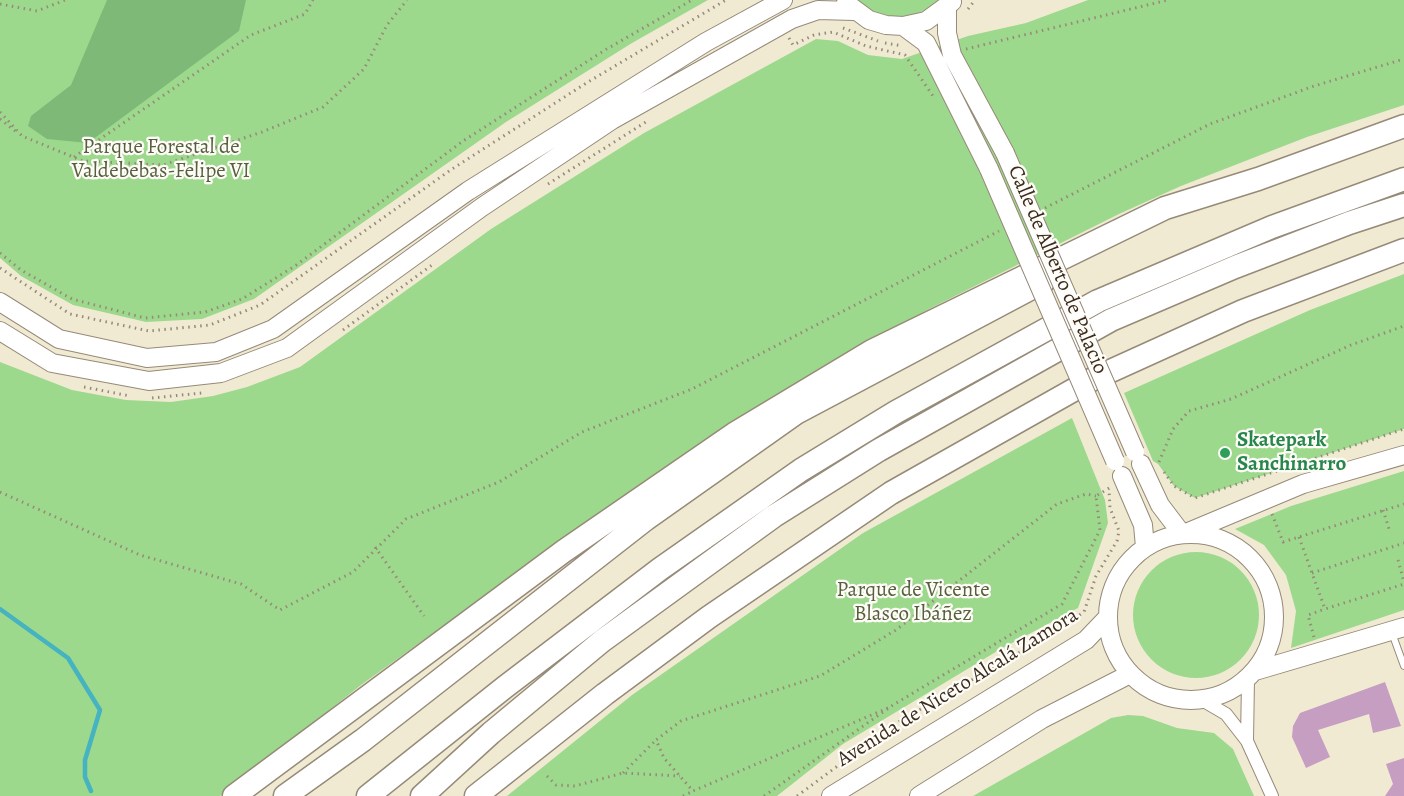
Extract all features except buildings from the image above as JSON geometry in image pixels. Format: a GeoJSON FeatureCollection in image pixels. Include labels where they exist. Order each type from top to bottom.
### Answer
{"type":"FeatureCollection","features":[{"type":"Feature","properties":{"kind":"highway"},"geometry":{"type":"LineString","coordinates":[[234,796],[564,551],[692,462],[872,351],[1154,213],[1220,189],[1258,179],[1404,126]]}},
{"type":"Feature","properties":{"kind":"highway"},"geometry":{"type":"LineString","coordinates":[[285,796],[363,740],[646,519],[796,413],[1078,264],[1225,198],[1258,179]]}},
{"type":"Feature","properties":{"kind":"highway"},"geometry":{"type":"LineString","coordinates":[[368,796],[505,687],[660,569],[801,470],[886,418],[1098,301],[1272,227],[1404,179]]}},
{"type":"Feature","properties":{"kind":"highway"},"geometry":{"type":"LineString","coordinates":[[422,796],[491,733],[628,622],[774,516],[879,450],[1111,321],[1235,267],[1349,223],[1404,205]]}},
{"type":"Feature","properties":{"kind":"highway"},"geometry":{"type":"LineString","coordinates":[[478,796],[605,694],[709,617],[891,493],[1093,380],[1243,311],[1404,250]]}},
{"type":"Feature","properties":{"kind":"street"},"geometry":{"type":"LineString","coordinates":[[0,302],[59,339],[147,358],[216,352],[273,329],[468,191],[697,48],[783,0]]}},
{"type":"Feature","properties":{"kind":"street"},"geometry":{"type":"LineString","coordinates":[[0,331],[52,363],[149,381],[221,374],[287,348],[482,207],[622,115],[792,19],[818,10],[848,5],[877,22],[903,26],[926,21],[951,4]]}},
{"type":"Feature","properties":{"kind":"street","name":"Calle de Alberto de Palacio"},"geometry":{"type":"LineString","coordinates":[[951,4],[947,33],[952,55],[1005,153],[1147,460],[1160,505],[1183,534]]}},
{"type":"Feature","properties":{"kind":"street","name":"Calle de Alberto de Palacio"},"geometry":{"type":"LineString","coordinates":[[903,26],[926,43],[989,169],[1115,475],[1143,525],[1145,547]]}},
{"type":"Feature","properties":{"kind":"street"},"geometry":{"type":"LineString","coordinates":[[1183,534],[1206,535],[1227,541],[1252,561],[1270,589],[1274,610],[1273,632],[1267,652],[1251,675],[1227,693],[1202,700],[1176,699],[1150,690],[1130,674],[1118,657],[1110,638],[1108,617],[1110,596],[1118,577],[1130,560],[1145,547],[1163,538],[1183,534],[1303,484],[1404,455]]}},
{"type":"Feature","properties":{"kind":"street","name":"Avenida de Niceto Alcalá Zamora"},"geometry":{"type":"LineString","coordinates":[[831,796],[1086,640],[1108,617]]}},
{"type":"Feature","properties":{"kind":"street"},"geometry":{"type":"LineString","coordinates":[[1251,675],[1398,629]]}},
{"type":"Feature","properties":{"kind":"street"},"geometry":{"type":"LineString","coordinates":[[919,796],[1042,720],[1130,674]]}},
{"type":"Feature","properties":{"kind":"street"},"geometry":{"type":"LineString","coordinates":[[1246,741],[1251,675]]}},
{"type":"Feature","properties":{"kind":"street"},"geometry":{"type":"LineString","coordinates":[[1202,700],[1226,714],[1246,741],[1272,796]]}},
{"type":"Feature","properties":{"kind":"lane"},"geometry":{"type":"LineString","coordinates":[[1398,629],[1404,666]]}},
{"type":"Feature","properties":{"kind":"path"},"geometry":{"type":"LineString","coordinates":[[0,4],[37,11],[64,0]]}},
{"type":"Feature","properties":{"kind":"path"},"geometry":{"type":"LineString","coordinates":[[74,157],[251,35],[305,14],[313,0]]}},
{"type":"Feature","properties":{"kind":"path"},"geometry":{"type":"LineString","coordinates":[[0,119],[22,136],[83,161],[163,165],[262,132],[323,107],[364,69],[387,25],[406,0]]}},
{"type":"Feature","properties":{"kind":"path"},"geometry":{"type":"LineString","coordinates":[[0,253],[21,270],[72,299],[145,318],[205,312],[242,299],[295,266],[463,141],[605,50],[692,0]]}},
{"type":"Feature","properties":{"kind":"path"},"geometry":{"type":"LineString","coordinates":[[0,267],[70,314],[148,330],[210,325],[260,305],[452,169],[588,82],[726,0]]}},
{"type":"Feature","properties":{"kind":"path"},"geometry":{"type":"LineString","coordinates":[[966,49],[1168,0]]}},
{"type":"Feature","properties":{"kind":"path"},"geometry":{"type":"LineString","coordinates":[[843,28],[868,39],[905,47]]}},
{"type":"Feature","properties":{"kind":"path"},"geometry":{"type":"LineString","coordinates":[[790,38],[793,45],[814,35],[833,32],[866,46],[905,55],[935,99]]}},
{"type":"Feature","properties":{"kind":"path"},"geometry":{"type":"LineString","coordinates":[[1037,212],[1210,124],[1314,86],[1404,59]]}},
{"type":"Feature","properties":{"kind":"path"},"geometry":{"type":"LineString","coordinates":[[0,112],[22,136]]}},
{"type":"Feature","properties":{"kind":"path"},"geometry":{"type":"LineString","coordinates":[[0,492],[140,555],[241,584],[280,610],[353,572],[375,547],[406,519],[499,482],[582,432],[692,389],[1008,227]]}},
{"type":"Feature","properties":{"kind":"path"},"geometry":{"type":"LineString","coordinates":[[1404,326],[1351,345],[1231,399],[1189,411],[1147,460],[1174,486],[1195,498],[1404,429]]}},
{"type":"Feature","properties":{"kind":"path"},"geometry":{"type":"LineString","coordinates":[[764,796],[893,705],[1062,604],[1100,530],[1096,496],[1115,475]]}},
{"type":"Feature","properties":{"kind":"path"},"geometry":{"type":"LineString","coordinates":[[797,796],[893,725],[1050,635],[1084,612],[1096,576],[1117,541],[1119,531],[1110,508],[1115,475]]}},
{"type":"Feature","properties":{"kind":"path"},"geometry":{"type":"LineString","coordinates":[[623,773],[656,740],[681,721],[820,676],[896,630],[1057,504],[1086,494],[1096,496]]}},
{"type":"Feature","properties":{"kind":"path"},"geometry":{"type":"LineString","coordinates":[[1267,499],[1283,542],[1404,504]]}},
{"type":"Feature","properties":{"kind":"path"},"geometry":{"type":"LineString","coordinates":[[1383,510],[1389,529]]}},
{"type":"Feature","properties":{"kind":"path"},"geometry":{"type":"LineString","coordinates":[[1299,537],[1325,609]]}},
{"type":"Feature","properties":{"kind":"path"},"geometry":{"type":"LineString","coordinates":[[1312,573],[1404,543]]}},
{"type":"Feature","properties":{"kind":"path"},"geometry":{"type":"LineString","coordinates":[[375,547],[424,616]]}},
{"type":"Feature","properties":{"kind":"path"},"geometry":{"type":"LineString","coordinates":[[1320,654],[1308,615],[1404,583],[1398,560]]}},
{"type":"Feature","properties":{"kind":"path"},"geometry":{"type":"LineString","coordinates":[[683,796],[893,705]]}},
{"type":"Feature","properties":{"kind":"path"},"geometry":{"type":"LineString","coordinates":[[656,740],[664,758],[693,791]]}},
{"type":"Feature","properties":{"kind":"path"},"geometry":{"type":"LineString","coordinates":[[547,776],[556,785],[575,786],[623,773],[680,777]]}},
{"type":"Feature","properties":{"kind":"green space","name":"Parque Forestal de Valdebebas-Felipe VI"},"geometry":{"type":"Polygon","coordinates":[[[0,0],[708,0],[632,43],[506,122],[254,299],[202,319],[146,322],[73,305],[21,276],[0,258],[0,0]]]}},
{"type":"Feature","properties":{"kind":"green space"},"geometry":{"type":"Polygon","coordinates":[[[107,0],[246,0],[239,31],[88,143],[47,139],[28,126],[31,116],[71,85],[107,0]]]}},
{"type":"Feature","properties":{"kind":"green space"},"geometry":{"type":"Polygon","coordinates":[[[855,0],[941,0],[933,7],[913,15],[892,17],[871,11],[855,0]]]}},
{"type":"Feature","properties":{"kind":"green space"},"geometry":{"type":"Polygon","coordinates":[[[1088,0],[1404,0],[1404,105],[1307,137],[1181,186],[1119,214],[929,309],[831,364],[716,434],[590,520],[361,685],[220,796],[0,796],[0,362],[72,390],[126,400],[171,402],[213,396],[247,387],[300,367],[491,229],[644,133],[816,39],[838,41],[868,55],[902,59],[968,36],[1026,23],[1088,0]]]}},
{"type":"Feature","properties":{"kind":"green space"},"geometry":{"type":"Polygon","coordinates":[[[1404,274],[1404,429],[1195,498],[1174,486],[1158,464],[1153,461],[1124,393],[1310,310],[1404,274]]]}},
{"type":"Feature","properties":{"kind":"green space","name":"Parque de Vicente Blasco Ibáñez"},"geometry":{"type":"Polygon","coordinates":[[[1072,418],[1105,500],[1108,523],[1078,608],[999,650],[843,744],[777,796],[507,796],[632,695],[863,533],[1072,418]]]}},
{"type":"Feature","properties":{"kind":"green space"},"geometry":{"type":"Polygon","coordinates":[[[1404,471],[1404,610],[1291,648],[1296,611],[1286,575],[1264,545],[1235,529],[1291,506],[1404,471]]]}},
{"type":"Feature","properties":{"kind":"green space"},"geometry":{"type":"Polygon","coordinates":[[[1196,552],[1220,557],[1240,571],[1254,591],[1259,615],[1254,639],[1240,659],[1220,673],[1196,678],[1172,673],[1152,659],[1138,639],[1133,615],[1138,591],[1152,571],[1172,557],[1196,552]]]}},
{"type":"Feature","properties":{"kind":"green space"},"geometry":{"type":"Polygon","coordinates":[[[1128,715],[1143,716],[1177,728],[1214,733],[1233,749],[1254,796],[973,796],[1111,718],[1128,715]]]}},
{"type":"Feature","properties":{"kind":"waterway"},"geometry":{"type":"LineString","coordinates":[[0,609],[68,658],[100,710],[85,760],[85,777],[91,791]]}},
{"type":"Feature","properties":{"kind":"place","name":"Skatepark Sanchinarro"},"geometry":{"type":"Point","coordinates":[1225,453]}}]}
